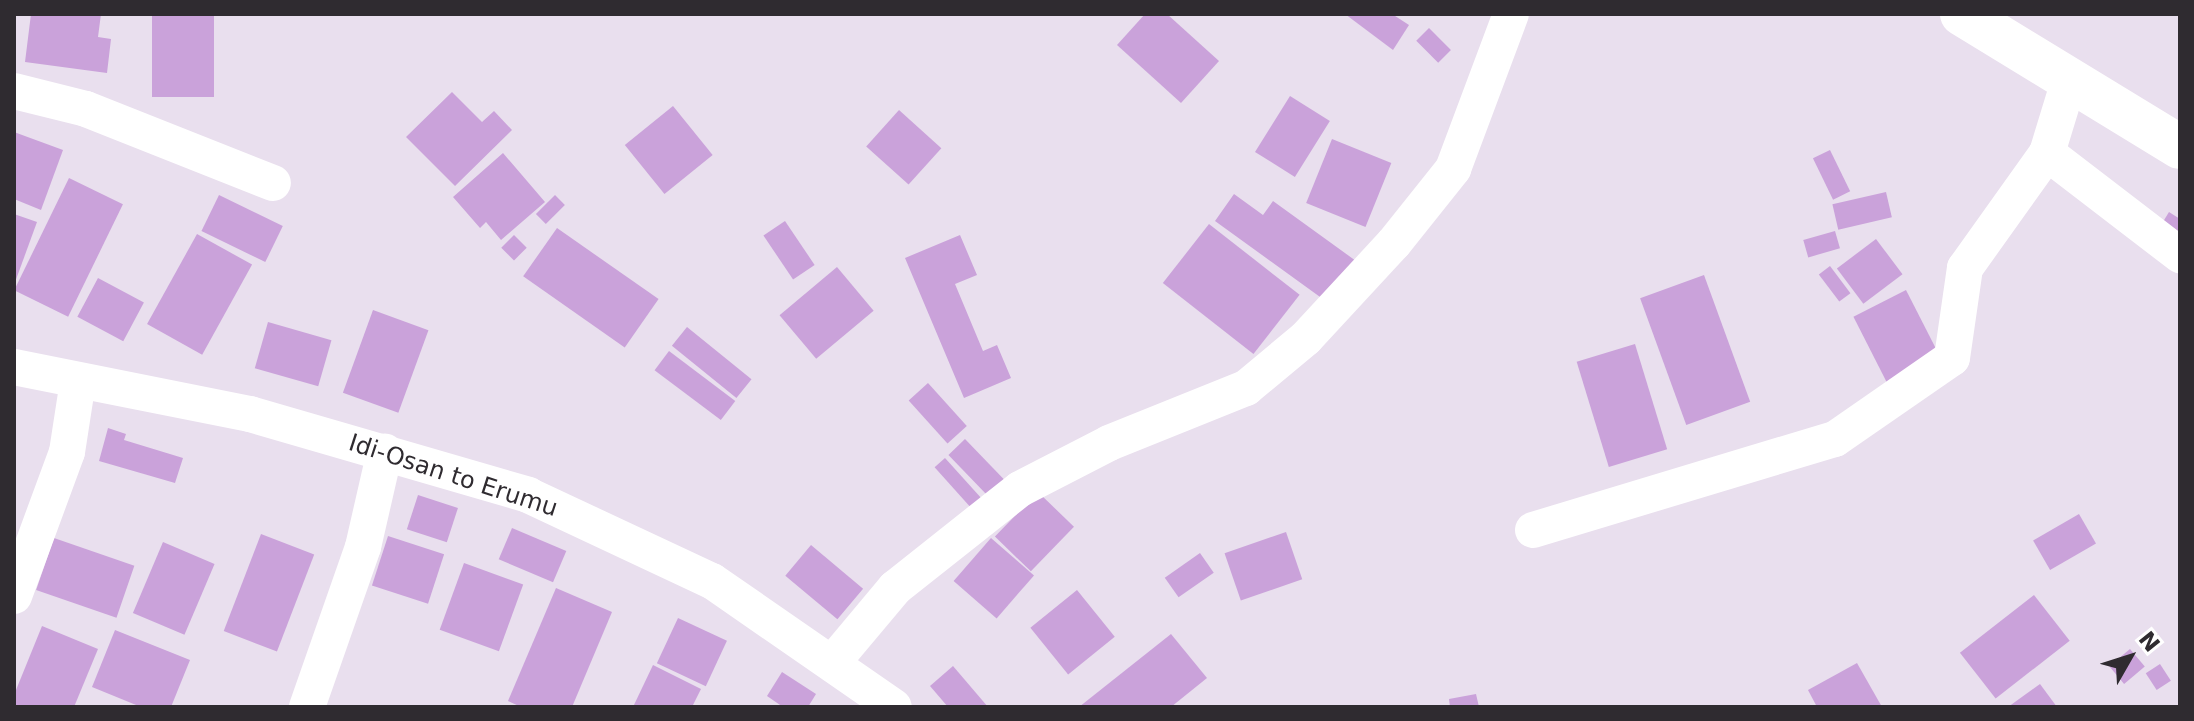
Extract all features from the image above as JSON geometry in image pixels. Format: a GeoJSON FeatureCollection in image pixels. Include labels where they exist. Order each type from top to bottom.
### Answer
{"type":"FeatureCollection","features":[{"type":"Feature","properties":{"kind":"main road"},"geometry":{"type":"LineString","coordinates":[[1962,14],[2180,147]]}},
{"type":"Feature","properties":{"kind":"street"},"geometry":{"type":"LineString","coordinates":[[833,662],[895,588],[1020,489],[1109,443],[1246,388],[1306,338],[1429,203],[1453,169],[1511,14]]}},
{"type":"Feature","properties":{"kind":"street"},"geometry":{"type":"LineString","coordinates":[[1533,530],[1835,439],[1952,358],[1965,268],[2047,153],[2069,81]]}},
{"type":"Feature","properties":{"kind":"street"},"geometry":{"type":"LineString","coordinates":[[14,91],[86,109],[273,183]]}},
{"type":"Feature","properties":{"kind":"street"},"geometry":{"type":"LineString","coordinates":[[2047,153],[2180,255]]}},
{"type":"Feature","properties":{"kind":"street","name":"Idi-Osan to Erumu"},"geometry":{"type":"LineString","coordinates":[[14,367],[250,414],[528,495],[698,574],[833,662],[894,707]]}},
{"type":"Feature","properties":{"kind":"street"},"geometry":{"type":"LineString","coordinates":[[14,596],[67,452],[78,381]]}},
{"type":"Feature","properties":{"kind":"street"},"geometry":{"type":"LineString","coordinates":[[307,707],[363,547],[385,451]]}},
{"type":"Feature","properties":{"kind":"building"},"geometry":{"type":"Polygon","coordinates":[[[31,14],[101,14],[98,37],[111,39],[107,73],[25,62],[31,14]]]}},
{"type":"Feature","properties":{"kind":"building"},"geometry":{"type":"Polygon","coordinates":[[[152,14],[214,14],[214,97],[152,97],[152,14]]]}},
{"type":"Feature","properties":{"kind":"building"},"geometry":{"type":"Polygon","coordinates":[[[1145,14],[1167,14],[1219,61],[1181,103],[1117,45],[1145,14]]]}},
{"type":"Feature","properties":{"kind":"building"},"geometry":{"type":"Polygon","coordinates":[[[1345,14],[1392,14],[1409,25],[1393,50],[1345,14]]]}},
{"type":"Feature","properties":{"kind":"building"},"geometry":{"type":"Polygon","coordinates":[[[1429,28],[1451,50],[1438,63],[1416,41],[1429,28]]]}},
{"type":"Feature","properties":{"kind":"building"},"geometry":{"type":"Polygon","coordinates":[[[452,92],[482,122],[494,111],[512,130],[455,186],[406,137],[452,92]]]}},
{"type":"Feature","properties":{"kind":"building"},"geometry":{"type":"Polygon","coordinates":[[[1290,96],[1330,121],[1295,177],[1255,152],[1290,96]]]}},
{"type":"Feature","properties":{"kind":"building"},"geometry":{"type":"Polygon","coordinates":[[[673,106],[713,155],[664,194],[625,145],[673,106]]]}},
{"type":"Feature","properties":{"kind":"building"},"geometry":{"type":"Polygon","coordinates":[[[899,110],[941,148],[909,185],[866,146],[899,110]]]}},
{"type":"Feature","properties":{"kind":"building"},"geometry":{"type":"Polygon","coordinates":[[[14,132],[63,150],[41,210],[14,199],[14,132]]]}},
{"type":"Feature","properties":{"kind":"building"},"geometry":{"type":"Polygon","coordinates":[[[1332,139],[1391,163],[1365,227],[1306,203],[1332,139]]]}},
{"type":"Feature","properties":{"kind":"building"},"geometry":{"type":"Polygon","coordinates":[[[1830,150],[1850,191],[1833,200],[1813,158],[1830,150]]]}},
{"type":"Feature","properties":{"kind":"building"},"geometry":{"type":"Polygon","coordinates":[[[503,153],[545,202],[501,240],[486,222],[480,228],[453,197],[503,153]]]}},
{"type":"Feature","properties":{"kind":"building"},"geometry":{"type":"Polygon","coordinates":[[[69,178],[123,204],[68,317],[14,290],[69,178]]]}},
{"type":"Feature","properties":{"kind":"building"},"geometry":{"type":"Polygon","coordinates":[[[1886,192],[1892,217],[1838,230],[1832,204],[1886,192]]]}},
{"type":"Feature","properties":{"kind":"building"},"geometry":{"type":"Polygon","coordinates":[[[1234,194],[1263,215],[1273,201],[1356,261],[1327,302],[1215,221],[1234,194]]]}},
{"type":"Feature","properties":{"kind":"building"},"geometry":{"type":"Polygon","coordinates":[[[219,195],[283,226],[265,262],[201,231],[219,195]]]}},
{"type":"Feature","properties":{"kind":"building"},"geometry":{"type":"Polygon","coordinates":[[[555,195],[565,205],[546,224],[536,214],[555,195]]]}},
{"type":"Feature","properties":{"kind":"building"},"geometry":{"type":"Polygon","coordinates":[[[2169,212],[2180,219],[2180,233],[2158,230],[2169,212]]]}},
{"type":"Feature","properties":{"kind":"building"},"geometry":{"type":"Polygon","coordinates":[[[14,214],[37,222],[14,285],[14,214]]]}},
{"type":"Feature","properties":{"kind":"building"},"geometry":{"type":"Polygon","coordinates":[[[785,221],[815,265],[793,279],[763,236],[785,221]]]}},
{"type":"Feature","properties":{"kind":"building"},"geometry":{"type":"Polygon","coordinates":[[[1209,224],[1300,295],[1253,354],[1163,283],[1209,224]]]}},
{"type":"Feature","properties":{"kind":"building"},"geometry":{"type":"Polygon","coordinates":[[[557,228],[659,299],[625,347],[523,276],[557,228]]]}},
{"type":"Feature","properties":{"kind":"building"},"geometry":{"type":"Polygon","coordinates":[[[1835,231],[1840,248],[1808,257],[1803,240],[1835,231]]]}},
{"type":"Feature","properties":{"kind":"building"},"geometry":{"type":"Polygon","coordinates":[[[197,234],[252,265],[202,355],[147,324],[197,234]]]}},
{"type":"Feature","properties":{"kind":"building"},"geometry":{"type":"Polygon","coordinates":[[[514,235],[527,248],[514,260],[501,248],[514,235]]]}},
{"type":"Feature","properties":{"kind":"building"},"geometry":{"type":"Polygon","coordinates":[[[960,235],[977,275],[955,284],[983,351],[997,345],[1011,378],[964,398],[905,258],[960,235]]]}},
{"type":"Feature","properties":{"kind":"building"},"geometry":{"type":"Polygon","coordinates":[[[1876,239],[1902,274],[1863,304],[1837,268],[1876,239]]]}},
{"type":"Feature","properties":{"kind":"building"},"geometry":{"type":"Polygon","coordinates":[[[1830,266],[1850,293],[1839,302],[1819,274],[1830,266]]]}},
{"type":"Feature","properties":{"kind":"building"},"geometry":{"type":"Polygon","coordinates":[[[837,267],[874,311],[816,359],[780,315],[837,267]]]}},
{"type":"Feature","properties":{"kind":"building"},"geometry":{"type":"Polygon","coordinates":[[[1704,275],[1750,402],[1686,425],[1640,298],[1704,275]]]}},
{"type":"Feature","properties":{"kind":"building"},"geometry":{"type":"Polygon","coordinates":[[[98,278],[144,302],[123,341],[77,317],[98,278]]]}},
{"type":"Feature","properties":{"kind":"building"},"geometry":{"type":"Polygon","coordinates":[[[1906,290],[1941,359],[1888,385],[1853,317],[1906,290]]]}},
{"type":"Feature","properties":{"kind":"building"},"geometry":{"type":"Polygon","coordinates":[[[373,310],[428,330],[398,413],[343,393],[373,310]]]}},
{"type":"Feature","properties":{"kind":"building"},"geometry":{"type":"Polygon","coordinates":[[[268,322],[331,340],[318,386],[255,368],[268,322]]]}},
{"type":"Feature","properties":{"kind":"building"},"geometry":{"type":"Polygon","coordinates":[[[687,327],[752,379],[736,398],[672,346],[687,327]]]}},
{"type":"Feature","properties":{"kind":"building"},"geometry":{"type":"Polygon","coordinates":[[[1635,344],[1667,449],[1609,467],[1577,362],[1635,344]]]}},
{"type":"Feature","properties":{"kind":"building"},"geometry":{"type":"Polygon","coordinates":[[[669,351],[735,401],[721,420],[655,370],[669,351]]]}},
{"type":"Feature","properties":{"kind":"building"},"geometry":{"type":"Polygon","coordinates":[[[928,383],[967,426],[947,443],[909,400],[928,383]]]}},
{"type":"Feature","properties":{"kind":"building"},"geometry":{"type":"Polygon","coordinates":[[[108,428],[126,434],[124,440],[183,458],[175,483],[99,461],[108,428]]]}},
{"type":"Feature","properties":{"kind":"building"},"geometry":{"type":"Polygon","coordinates":[[[965,439],[1006,481],[989,497],[948,455],[965,439]]]}},
{"type":"Feature","properties":{"kind":"building"},"geometry":{"type":"Polygon","coordinates":[[[945,458],[982,499],[971,508],[935,467],[945,458]]]}},
{"type":"Feature","properties":{"kind":"building"},"geometry":{"type":"Polygon","coordinates":[[[1038,492],[1074,527],[1031,571],[995,537],[1038,492]]]}},
{"type":"Feature","properties":{"kind":"building"},"geometry":{"type":"Polygon","coordinates":[[[418,495],[458,508],[447,542],[407,529],[418,495]]]}},
{"type":"Feature","properties":{"kind":"building"},"geometry":{"type":"Polygon","coordinates":[[[2079,514],[2096,543],[2050,570],[2033,541],[2079,514]]]}},
{"type":"Feature","properties":{"kind":"building"},"geometry":{"type":"Polygon","coordinates":[[[512,528],[566,551],[553,582],[499,559],[512,528]]]}},
{"type":"Feature","properties":{"kind":"building"},"geometry":{"type":"Polygon","coordinates":[[[1286,532],[1302,579],[1241,600],[1225,553],[1286,532]]]}},
{"type":"Feature","properties":{"kind":"building"},"geometry":{"type":"Polygon","coordinates":[[[261,534],[314,554],[277,652],[224,631],[261,534]]]}},
{"type":"Feature","properties":{"kind":"building"},"geometry":{"type":"Polygon","coordinates":[[[388,536],[444,554],[428,604],[372,585],[388,536]]]}},
{"type":"Feature","properties":{"kind":"building"},"geometry":{"type":"Polygon","coordinates":[[[54,538],[134,566],[116,618],[36,590],[54,538]]]}},
{"type":"Feature","properties":{"kind":"building"},"geometry":{"type":"Polygon","coordinates":[[[991,538],[1034,575],[997,618],[954,581],[991,538]]]}},
{"type":"Feature","properties":{"kind":"building"},"geometry":{"type":"Polygon","coordinates":[[[163,542],[215,564],[184,635],[133,613],[163,542]]]}},
{"type":"Feature","properties":{"kind":"building"},"geometry":{"type":"Polygon","coordinates":[[[811,545],[863,589],[837,619],[785,576],[811,545]]]}},
{"type":"Feature","properties":{"kind":"building"},"geometry":{"type":"Polygon","coordinates":[[[1200,553],[1214,573],[1179,597],[1165,578],[1200,553]]]}},
{"type":"Feature","properties":{"kind":"building"},"geometry":{"type":"Polygon","coordinates":[[[464,563],[523,585],[499,651],[440,630],[464,563]]]}},
{"type":"Feature","properties":{"kind":"building"},"geometry":{"type":"Polygon","coordinates":[[[556,588],[612,612],[572,707],[521,707],[508,701],[556,588]]]}},
{"type":"Feature","properties":{"kind":"building"},"geometry":{"type":"Polygon","coordinates":[[[1077,590],[1115,637],[1068,674],[1030,628],[1077,590]]]}},
{"type":"Feature","properties":{"kind":"building"},"geometry":{"type":"Polygon","coordinates":[[[2034,595],[2070,641],[1996,699],[1960,653],[2034,595]]]}},
{"type":"Feature","properties":{"kind":"building"},"geometry":{"type":"Polygon","coordinates":[[[678,618],[727,641],[706,686],[657,663],[678,618]]]}},
{"type":"Feature","properties":{"kind":"building"},"geometry":{"type":"Polygon","coordinates":[[[42,626],[98,649],[74,707],[14,707],[14,695],[42,626]]]}},
{"type":"Feature","properties":{"kind":"building"},"geometry":{"type":"Polygon","coordinates":[[[115,630],[190,660],[171,707],[141,707],[92,687],[115,630]]]}},
{"type":"Feature","properties":{"kind":"building"},"geometry":{"type":"Polygon","coordinates":[[[1171,634],[1207,678],[1171,707],[1079,707],[1171,634]]]}},
{"type":"Feature","properties":{"kind":"building"},"geometry":{"type":"Polygon","coordinates":[[[2130,649],[2145,667],[2124,684],[2109,666],[2130,649]]]}},
{"type":"Feature","properties":{"kind":"building"},"geometry":{"type":"Polygon","coordinates":[[[1857,663],[1882,707],[1817,707],[1808,690],[1857,663]]]}},
{"type":"Feature","properties":{"kind":"building"},"geometry":{"type":"Polygon","coordinates":[[[2160,664],[2171,681],[2157,690],[2146,673],[2160,664]]]}},
{"type":"Feature","properties":{"kind":"building"},"geometry":{"type":"Polygon","coordinates":[[[653,665],[701,689],[692,707],[633,707],[653,665]]]}},
{"type":"Feature","properties":{"kind":"building"},"geometry":{"type":"Polygon","coordinates":[[[953,666],[988,707],[948,707],[930,686],[953,666]]]}},
{"type":"Feature","properties":{"kind":"building"},"geometry":{"type":"Polygon","coordinates":[[[782,672],[816,694],[808,707],[783,707],[767,696],[782,672]]]}},
{"type":"Feature","properties":{"kind":"building"},"geometry":{"type":"Polygon","coordinates":[[[2040,684],[2057,707],[2008,707],[2040,684]]]}},
{"type":"Feature","properties":{"kind":"building"},"geometry":{"type":"Polygon","coordinates":[[[1476,694],[1479,707],[1450,707],[1449,699],[1476,694]]]}}]}
